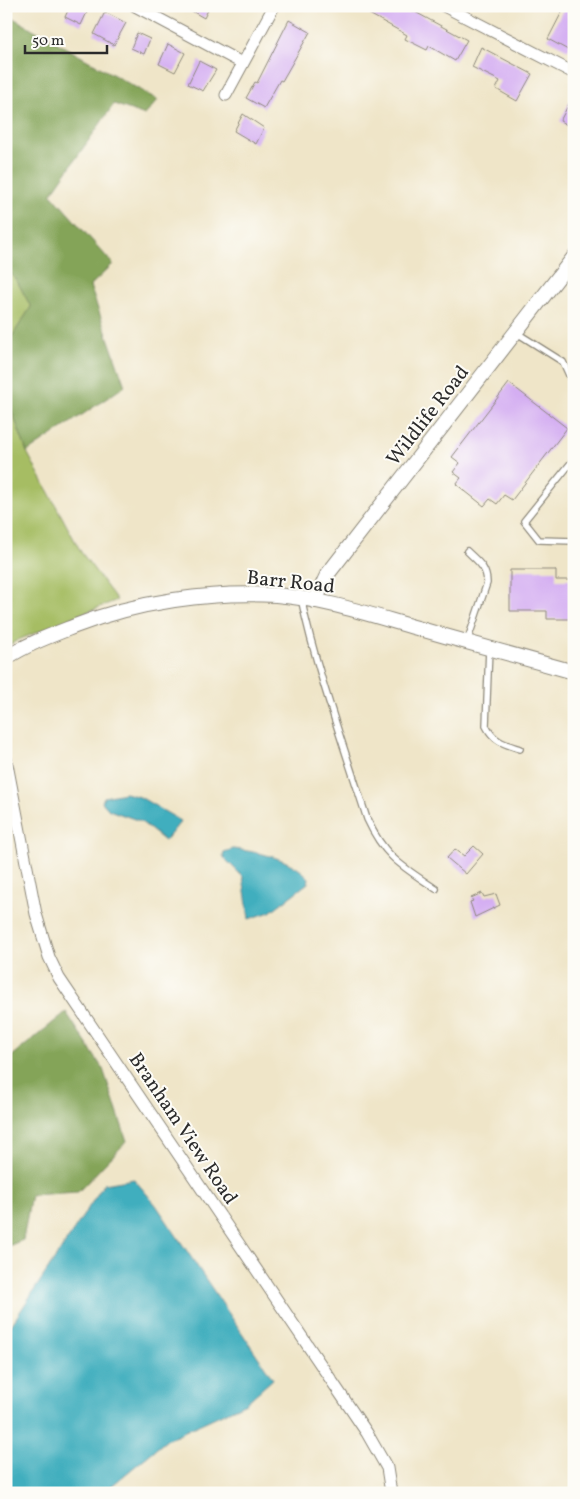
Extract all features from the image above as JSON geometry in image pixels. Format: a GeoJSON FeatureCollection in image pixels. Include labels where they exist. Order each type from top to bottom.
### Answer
{"type":"FeatureCollection","features":[{"type":"Feature","properties":{"kind":"street"},"geometry":{"type":"LineString","coordinates":[[135,6],[242,63]]}},
{"type":"Feature","properties":{"kind":"street"},"geometry":{"type":"LineString","coordinates":[[226,95],[274,6]]}},
{"type":"Feature","properties":{"kind":"street"},"geometry":{"type":"LineString","coordinates":[[444,6],[574,73]]}},
{"type":"Feature","properties":{"kind":"street","name":"Wildlife Road"},"geometry":{"type":"LineString","coordinates":[[308,600],[572,264]]}},
{"type":"Feature","properties":{"kind":"street","name":"Barr Road"},"geometry":{"type":"LineString","coordinates":[[6,658],[55,634],[128,608],[175,600],[242,595],[308,600],[574,672]]}},
{"type":"Feature","properties":{"kind":"street","name":"Branham View Road"},"geometry":{"type":"LineString","coordinates":[[6,759],[36,914],[44,943],[59,978],[367,1433],[387,1468],[392,1493]]}},
{"type":"Feature","properties":{"kind":"lane"},"geometry":{"type":"LineString","coordinates":[[517,333],[563,362],[574,386]]}},
{"type":"Feature","properties":{"kind":"lane"},"geometry":{"type":"LineString","coordinates":[[574,459],[524,521],[539,540],[574,541]]}},
{"type":"Feature","properties":{"kind":"lane"},"geometry":{"type":"LineString","coordinates":[[467,551],[482,565],[487,574],[487,583],[467,642]]}},
{"type":"Feature","properties":{"kind":"lane"},"geometry":{"type":"LineString","coordinates":[[308,600],[306,626],[367,819],[377,841],[399,865],[436,889]]}},
{"type":"Feature","properties":{"kind":"lane"},"geometry":{"type":"LineString","coordinates":[[489,648],[486,726],[490,733],[500,742],[520,749]]}},
{"type":"Feature","properties":{"kind":"green space"},"geometry":{"type":"Polygon","coordinates":[[[6,14],[158,100],[145,115],[114,104],[51,194],[113,264],[90,286],[125,386],[27,452],[10,406],[9,341],[31,307],[16,279],[6,269],[6,14]]]}},
{"type":"Feature","properties":{"kind":"green space"},"geometry":{"type":"Polygon","coordinates":[[[6,269],[16,279],[31,307],[9,341],[10,406],[27,452],[81,552],[117,600],[18,640],[6,647],[6,269]]]}},
{"type":"Feature","properties":{"kind":"green space"},"geometry":{"type":"Polygon","coordinates":[[[66,1012],[103,1069],[127,1141],[78,1192],[31,1195],[23,1240],[6,1247],[6,1061],[66,1012]]]}},
{"type":"Feature","properties":{"kind":"water"},"geometry":{"type":"Polygon","coordinates":[[[125,793],[140,797],[181,821],[165,841],[140,821],[109,810],[102,802],[104,797],[125,793]]]}},
{"type":"Feature","properties":{"kind":"water"},"geometry":{"type":"Polygon","coordinates":[[[233,849],[263,854],[293,865],[309,878],[308,883],[270,912],[249,919],[243,877],[223,857],[224,852],[233,849]]]}},
{"type":"Feature","properties":{"kind":"water"},"geometry":{"type":"Polygon","coordinates":[[[134,1179],[156,1205],[273,1379],[246,1403],[168,1439],[103,1493],[6,1493],[6,1333],[104,1184],[134,1179]]]}},
{"type":"Feature","properties":{"kind":"building"},"geometry":{"type":"Polygon","coordinates":[[[70,6],[90,6],[81,25],[65,17],[70,6]]]}},
{"type":"Feature","properties":{"kind":"building"},"geometry":{"type":"Polygon","coordinates":[[[183,6],[210,6],[204,18],[183,6]]]}},
{"type":"Feature","properties":{"kind":"building"},"geometry":{"type":"Polygon","coordinates":[[[355,6],[404,6],[467,40],[455,61],[429,46],[427,50],[405,39],[407,35],[355,6]]]}},
{"type":"Feature","properties":{"kind":"building"},"geometry":{"type":"Polygon","coordinates":[[[565,6],[574,6],[574,39],[568,50],[548,39],[565,6]]]}},
{"type":"Feature","properties":{"kind":"building"},"geometry":{"type":"Polygon","coordinates":[[[105,12],[126,23],[114,45],[94,34],[105,12]]]}},
{"type":"Feature","properties":{"kind":"building"},"geometry":{"type":"Polygon","coordinates":[[[289,20],[310,32],[264,108],[246,98],[255,82],[257,83],[289,20]]]}},
{"type":"Feature","properties":{"kind":"building"},"geometry":{"type":"Polygon","coordinates":[[[137,33],[150,39],[144,54],[131,48],[137,33]]]}},
{"type":"Feature","properties":{"kind":"building"},"geometry":{"type":"Polygon","coordinates":[[[168,44],[185,53],[175,72],[159,64],[168,44]]]}},
{"type":"Feature","properties":{"kind":"building"},"geometry":{"type":"Polygon","coordinates":[[[481,47],[532,74],[517,101],[496,89],[500,81],[472,67],[481,47]]]}},
{"type":"Feature","properties":{"kind":"building"},"geometry":{"type":"Polygon","coordinates":[[[199,61],[216,70],[203,91],[188,84],[199,61]]]}},
{"type":"Feature","properties":{"kind":"building"},"geometry":{"type":"Polygon","coordinates":[[[574,94],[574,129],[560,121],[574,94]]]}},
{"type":"Feature","properties":{"kind":"building"},"geometry":{"type":"Polygon","coordinates":[[[243,114],[264,128],[256,144],[234,131],[243,114]]]}},
{"type":"Feature","properties":{"kind":"building"},"geometry":{"type":"Polygon","coordinates":[[[509,383],[567,428],[512,500],[504,495],[497,504],[490,499],[484,506],[456,484],[461,478],[453,472],[460,463],[452,457],[509,383]]]}},
{"type":"Feature","properties":{"kind":"building"},"geometry":{"type":"Polygon","coordinates":[[[510,570],[556,570],[556,580],[574,580],[574,619],[547,619],[547,611],[510,611],[510,570]]]}},
{"type":"Feature","properties":{"kind":"building"},"geometry":{"type":"Polygon","coordinates":[[[474,846],[483,854],[466,874],[447,858],[455,849],[464,856],[474,846]]]}},
{"type":"Feature","properties":{"kind":"building"},"geometry":{"type":"Polygon","coordinates":[[[482,893],[484,897],[496,894],[500,905],[475,917],[470,902],[473,901],[471,898],[482,893]]]}}]}
